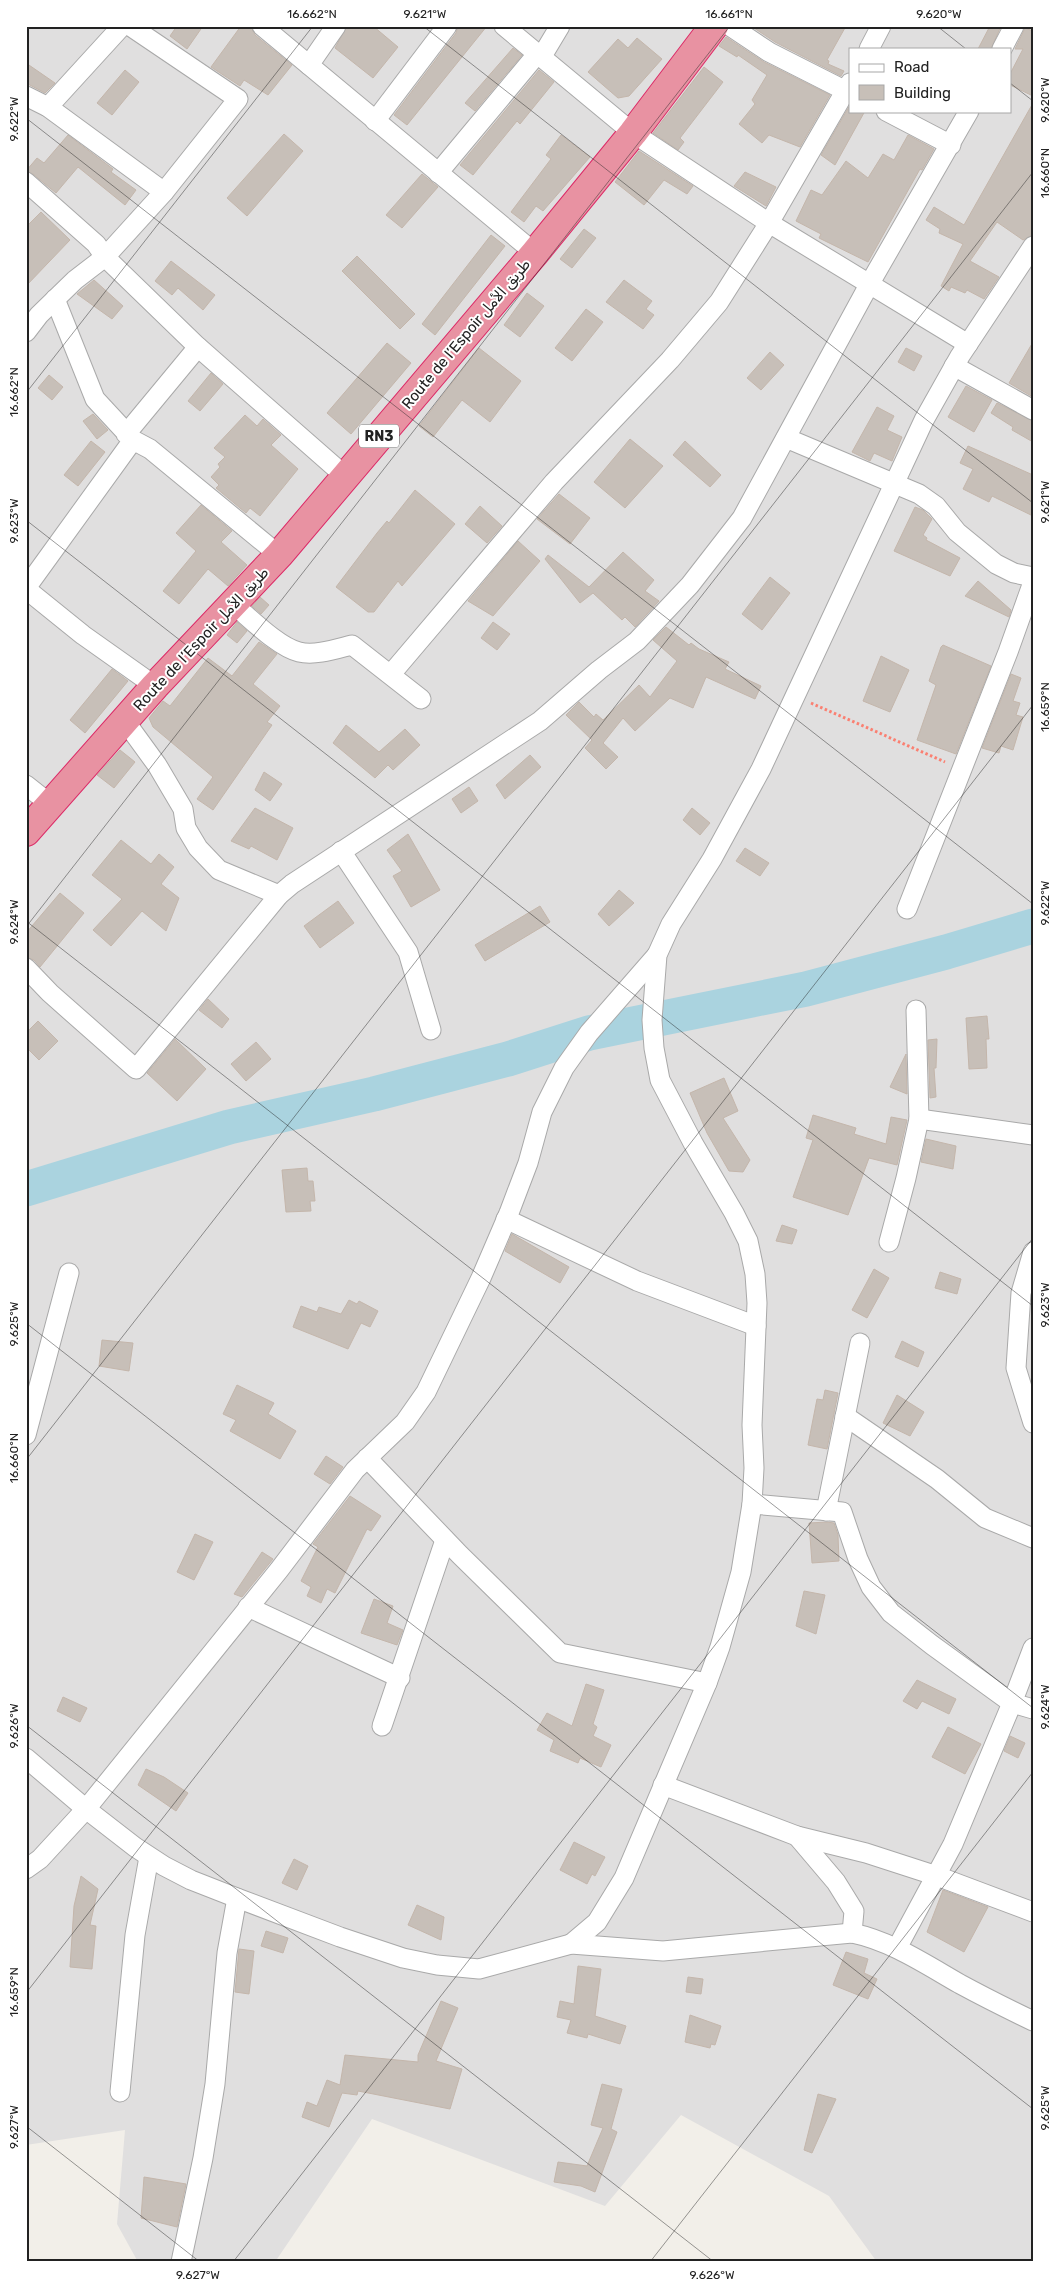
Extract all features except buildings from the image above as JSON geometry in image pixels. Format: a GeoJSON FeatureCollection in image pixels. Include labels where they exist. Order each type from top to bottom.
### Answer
{"type":"FeatureCollection","features":[{"type":"Feature","properties":{"kind":"highway","name":"Route de l’Espoir طريق الأمل"},"geometry":{"type":"LineString","coordinates":[[26,832],[155,686],[279,556],[634,133],[714,26]]}},
{"type":"Feature","properties":{"kind":"street"},"geometry":{"type":"LineString","coordinates":[[48,107],[122,26]]}},
{"type":"Feature","properties":{"kind":"street"},"geometry":{"type":"LineString","coordinates":[[26,332],[39,315],[75,280],[105,257],[164,192],[238,99],[130,26]]}},
{"type":"Feature","properties":{"kind":"street"},"geometry":{"type":"LineString","coordinates":[[262,26],[535,253]]}},
{"type":"Feature","properties":{"kind":"street"},"geometry":{"type":"LineString","coordinates":[[309,65],[336,26]]}},
{"type":"Feature","properties":{"kind":"street"},"geometry":{"type":"LineString","coordinates":[[375,121],[447,26]]}},
{"type":"Feature","properties":{"kind":"street"},"geometry":{"type":"LineString","coordinates":[[504,26],[634,133],[769,223],[968,344]]}},
{"type":"Feature","properties":{"kind":"street"},"geometry":{"type":"LineString","coordinates":[[438,173],[540,54],[560,26]]}},
{"type":"Feature","properties":{"kind":"street"},"geometry":{"type":"LineString","coordinates":[[391,674],[554,482],[670,360],[719,302],[769,223],[849,89],[770,52],[730,26]]}},
{"type":"Feature","properties":{"kind":"street"},"geometry":{"type":"LineString","coordinates":[[870,48],[881,26]]}},
{"type":"Feature","properties":{"kind":"street"},"geometry":{"type":"LineString","coordinates":[[1003,48],[1014,26]]}},
{"type":"Feature","properties":{"kind":"street"},"geometry":{"type":"LineString","coordinates":[[26,96],[48,107],[164,192]]}},
{"type":"Feature","properties":{"kind":"street"},"geometry":{"type":"LineString","coordinates":[[888,112],[951,145]]}},
{"type":"Feature","properties":{"kind":"street"},"geometry":{"type":"LineString","coordinates":[[26,968],[50,993],[136,1069],[279,895],[341,851],[540,721],[599,670],[637,641],[690,585],[742,518],[870,283],[968,112]]}},
{"type":"Feature","properties":{"kind":"street"},"geometry":{"type":"LineString","coordinates":[[26,182],[96,244],[105,257],[198,347],[345,476]]}},
{"type":"Feature","properties":{"kind":"street"},"geometry":{"type":"LineString","coordinates":[[26,1869],[40,1859],[86,1809],[355,1470],[405,1422],[426,1392],[506,1219],[528,1162],[542,1112],[564,1068],[589,1033],[657,955],[671,924],[740,808],[924,420],[954,366],[1033,246]]}},
{"type":"Feature","properties":{"kind":"street"},"geometry":{"type":"LineString","coordinates":[[55,299],[95,399],[130,437],[150,449],[279,556]]}},
{"type":"Feature","properties":{"kind":"street"},"geometry":{"type":"LineString","coordinates":[[155,686],[84,635],[26,589],[130,437],[198,347]]}},
{"type":"Feature","properties":{"kind":"street"},"geometry":{"type":"LineString","coordinates":[[954,366],[1033,410]]}},
{"type":"Feature","properties":{"kind":"street"},"geometry":{"type":"LineString","coordinates":[[786,438],[919,494],[936,506],[957,532],[996,564],[1014,573],[1033,577]]}},
{"type":"Feature","properties":{"kind":"street"},"geometry":{"type":"LineString","coordinates":[[907,909],[1008,652],[1033,582]]}},
{"type":"Feature","properties":{"kind":"street"},"geometry":{"type":"LineString","coordinates":[[233,604],[284,646],[299,652],[327,652],[352,645],[421,699]]}},
{"type":"Feature","properties":{"kind":"street"},"geometry":{"type":"LineString","coordinates":[[125,721],[157,765],[183,809],[186,828],[198,848],[219,870],[279,895]]}},
{"type":"Feature","properties":{"kind":"street"},"geometry":{"type":"LineString","coordinates":[[26,784],[50,804]]}},
{"type":"Feature","properties":{"kind":"street"},"geometry":{"type":"LineString","coordinates":[[341,851],[408,952],[431,1030]]}},
{"type":"Feature","properties":{"kind":"street"},"geometry":{"type":"LineString","coordinates":[[571,1944],[597,1922],[612,1901],[624,1878],[707,1683],[720,1647],[741,1572],[752,1504],[754,1468],[752,1425],[756,1326],[755,1274],[748,1241],[660,1080],[654,1048],[652,1020],[657,955]]}},
{"type":"Feature","properties":{"kind":"street"},"geometry":{"type":"LineString","coordinates":[[889,1242],[919,1120],[916,1010]]}},
{"type":"Feature","properties":{"kind":"street"},"geometry":{"type":"LineString","coordinates":[[919,1120],[1033,1135]]}},
{"type":"Feature","properties":{"kind":"street"},"geometry":{"type":"LineString","coordinates":[[506,1219],[637,1281],[756,1326]]}},
{"type":"Feature","properties":{"kind":"street"},"geometry":{"type":"LineString","coordinates":[[1033,1252],[1021,1293],[1016,1368],[1033,1423]]}},
{"type":"Feature","properties":{"kind":"street"},"geometry":{"type":"LineString","coordinates":[[26,1434],[69,1273]]}},
{"type":"Feature","properties":{"kind":"street"},"geometry":{"type":"LineString","coordinates":[[826,1511],[860,1343]]}},
{"type":"Feature","properties":{"kind":"street"},"geometry":{"type":"LineString","coordinates":[[845,1416],[937,1479],[985,1518],[1033,1538]]}},
{"type":"Feature","properties":{"kind":"street"},"geometry":{"type":"LineString","coordinates":[[367,1458],[445,1540],[560,1653],[707,1683]]}},
{"type":"Feature","properties":{"kind":"street"},"geometry":{"type":"LineString","coordinates":[[752,1504],[842,1512],[858,1559],[871,1587],[892,1613],[932,1645],[1012,1703],[1033,1709]]}},
{"type":"Feature","properties":{"kind":"street"},"geometry":{"type":"LineString","coordinates":[[382,1726],[400,1678],[445,1540]]}},
{"type":"Feature","properties":{"kind":"street"},"geometry":{"type":"LineString","coordinates":[[248,1607],[400,1678]]}},
{"type":"Feature","properties":{"kind":"street"},"geometry":{"type":"LineString","coordinates":[[897,1948],[953,1844],[1033,1648]]}},
{"type":"Feature","properties":{"kind":"street"},"geometry":{"type":"LineString","coordinates":[[26,1758],[86,1809],[149,1856],[191,1880],[365,1946],[403,1958],[437,1965],[479,1969],[571,1944],[663,1951],[852,1933],[897,1948],[977,1993],[1033,2021]]}},
{"type":"Feature","properties":{"kind":"street"},"geometry":{"type":"LineString","coordinates":[[663,1785],[797,1836],[866,1853],[937,1876],[1033,1912]]}},
{"type":"Feature","properties":{"kind":"street"},"geometry":{"type":"LineString","coordinates":[[797,1836],[836,1882],[854,1910],[852,1933]]}},
{"type":"Feature","properties":{"kind":"street"},"geometry":{"type":"LineString","coordinates":[[120,2092],[136,1934],[149,1856]]}},
{"type":"Feature","properties":{"kind":"street"},"geometry":{"type":"LineString","coordinates":[[181,2262],[203,2158],[215,2084],[227,1953],[237,1898]]}},
{"type":"Feature","properties":{"kind":"path"},"geometry":{"type":"LineString","coordinates":[[794,696],[962,769]]}},
{"type":"Feature","properties":{"kind":"shaded area"},"geometry":{"type":"Polygon","coordinates":[[[26,26],[1033,26],[1033,2262],[877,2262],[829,2196],[681,2115],[605,2206],[372,2119],[275,2262],[138,2262],[117,2224],[125,2130],[26,2145],[26,26]]]}},
{"type":"Feature","properties":{"kind":"waterway"},"geometry":{"type":"LineString","coordinates":[[26,1189],[229,1127],[374,1094],[508,1059],[589,1033],[806,989],[946,952],[1033,926]]}}]}
